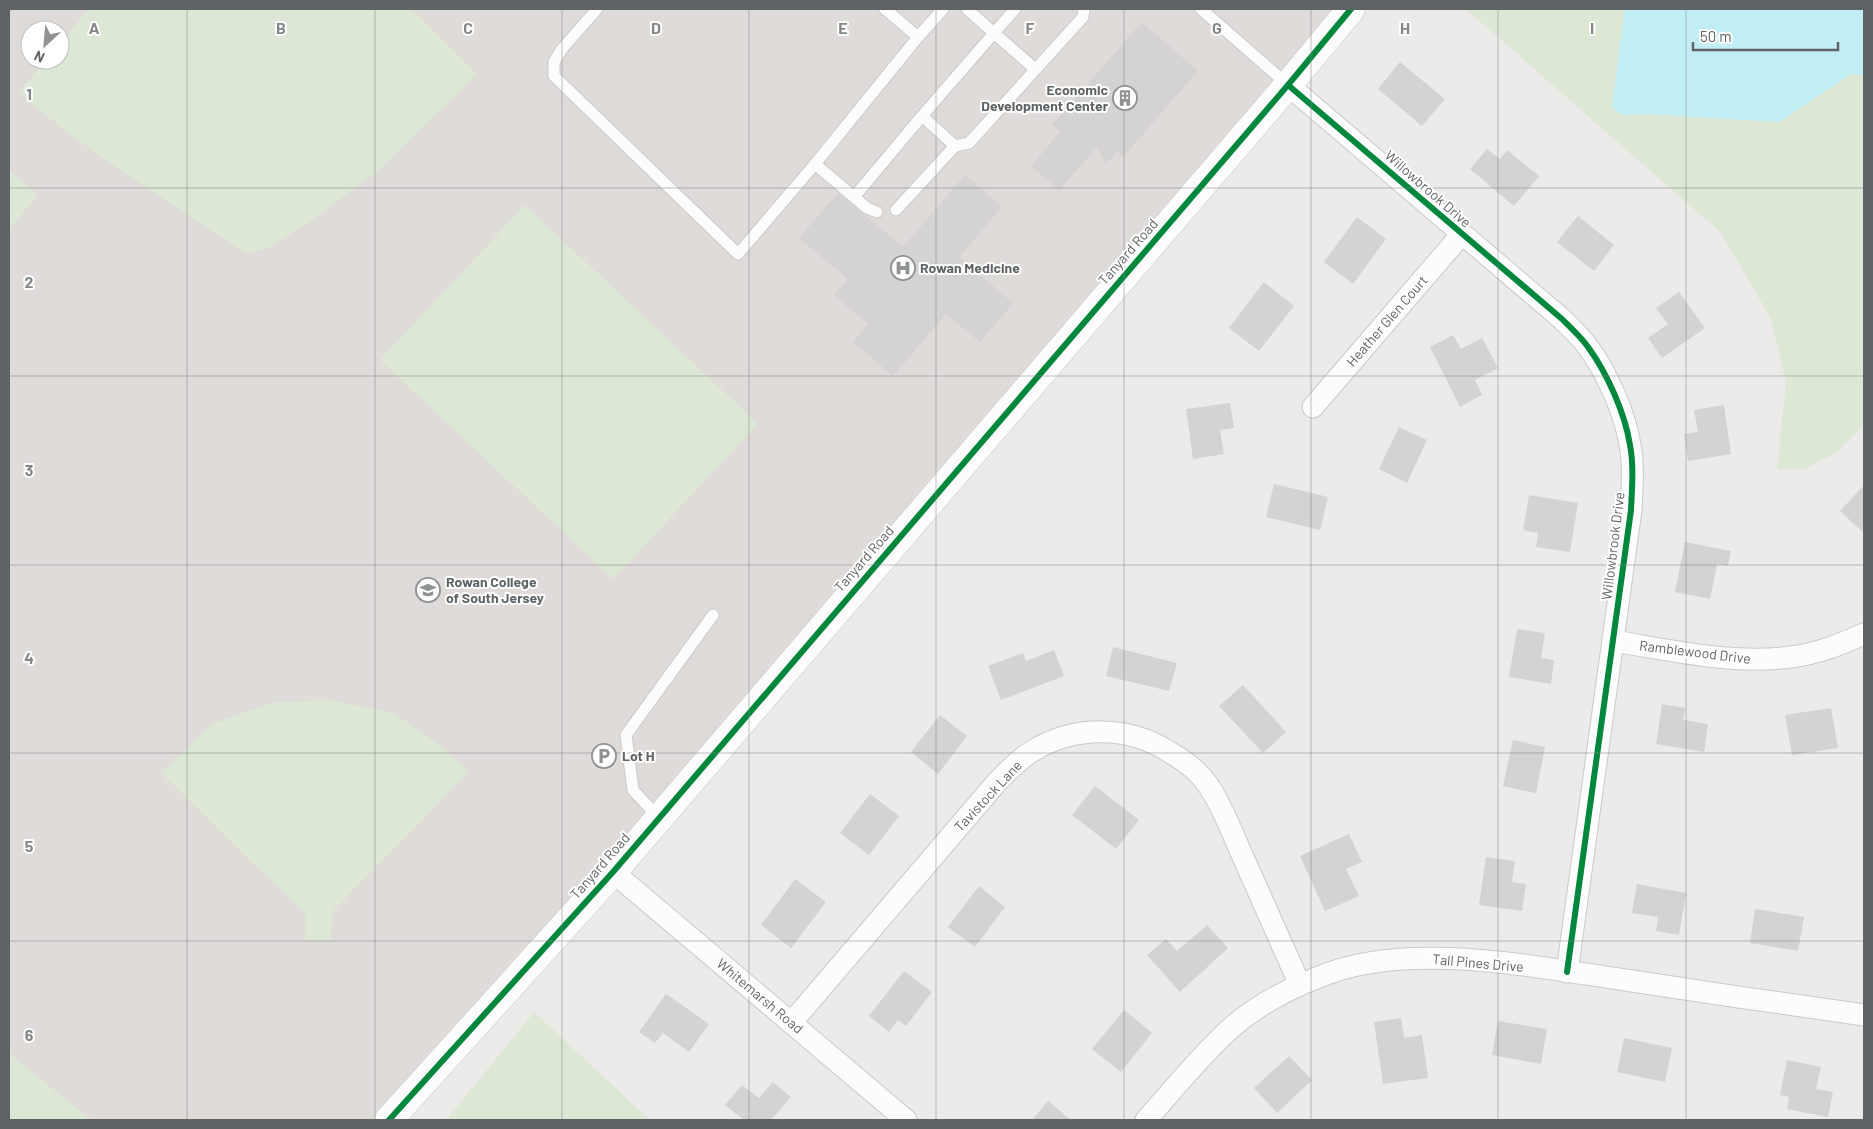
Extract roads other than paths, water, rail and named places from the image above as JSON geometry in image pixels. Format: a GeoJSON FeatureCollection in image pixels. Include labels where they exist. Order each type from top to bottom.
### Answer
{"type":"FeatureCollection","features":[{"type":"Feature","properties":{"kind":"street","name":"Tanyard Road"},"geometry":{"type":"LineString","coordinates":[[389,1120],[613,872],[1288,85],[1351,9]]}},
{"type":"Feature","properties":{"kind":"street","name":"Willowbrook Drive"},"geometry":{"type":"LineString","coordinates":[[1288,85],[1576,333],[1597,360],[1608,382],[1630,445],[1632,510],[1567,972]]}},
{"type":"Feature","properties":{"kind":"street","name":"Heather Glen Court"},"geometry":{"type":"LineString","coordinates":[[1314,407],[1462,235]]}},
{"type":"Feature","properties":{"kind":"street","name":"Ramblewood Drive"},"geometry":{"type":"LineString","coordinates":[[1613,641],[1716,656],[1757,659],[1792,657],[1820,651],[1864,634]]}},
{"type":"Feature","properties":{"kind":"street","name":"Tavistock Lane"},"geometry":{"type":"LineString","coordinates":[[792,1022],[997,782],[1020,760],[1040,747],[1062,738],[1098,731],[1120,733],[1141,738],[1160,746],[1180,758],[1207,783],[1224,813],[1300,985]]}},
{"type":"Feature","properties":{"kind":"street","name":"Whitemarsh Road"},"geometry":{"type":"LineString","coordinates":[[613,872],[906,1120]]}},
{"type":"Feature","properties":{"kind":"street","name":"Tall Pines Drive"},"geometry":{"type":"LineString","coordinates":[[1146,1120],[1195,1065],[1232,1028],[1260,1007],[1320,976],[1343,968],[1372,962],[1404,958],[1455,959],[1567,972],[1864,1015]]}},
{"type":"Feature","properties":{"kind":"lane"},"geometry":{"type":"LineString","coordinates":[[597,9],[562,49],[554,62],[554,76],[738,254],[943,9]]}},
{"type":"Feature","properties":{"kind":"lane"},"geometry":{"type":"LineString","coordinates":[[885,9],[918,37]]}},
{"type":"Feature","properties":{"kind":"lane"},"geometry":{"type":"LineString","coordinates":[[967,9],[1035,69]]}},
{"type":"Feature","properties":{"kind":"lane"},"geometry":{"type":"LineString","coordinates":[[854,197],[1015,9]]}},
{"type":"Feature","properties":{"kind":"lane"},"geometry":{"type":"LineString","coordinates":[[896,210],[955,146],[970,143],[1082,17],[1084,9]]}},
{"type":"Feature","properties":{"kind":"lane"},"geometry":{"type":"LineString","coordinates":[[1201,9],[1288,85]]}},
{"type":"Feature","properties":{"kind":"lane"},"geometry":{"type":"LineString","coordinates":[[922,116],[955,146]]}},
{"type":"Feature","properties":{"kind":"lane"},"geometry":{"type":"LineString","coordinates":[[815,164],[866,208],[877,212]]}},
{"type":"Feature","properties":{"kind":"lane"},"geometry":{"type":"LineString","coordinates":[[659,818],[633,790],[626,736],[713,615]]}},
{"type":"Feature","properties":{"kind":"water"},"geometry":{"type":"Polygon","coordinates":[[[1625,9],[1864,9],[1864,75],[1851,74],[1779,122],[1644,114],[1623,115],[1612,107],[1625,9]]]}},
{"type":"Feature","properties":{"kind":"place","name":"Economic Development Center"},"geometry":{"type":"Point","coordinates":[1125,98]}},
{"type":"Feature","properties":{"kind":"place","name":"Rowan Medicine"},"geometry":{"type":"Point","coordinates":[903,268]}},
{"type":"Feature","properties":{"kind":"place","name":"Rowan College of South Jersey"},"geometry":{"type":"Point","coordinates":[428,590]}},
{"type":"Feature","properties":{"kind":"place","name":"Lot H"},"geometry":{"type":"Point","coordinates":[604,756]}}]}
